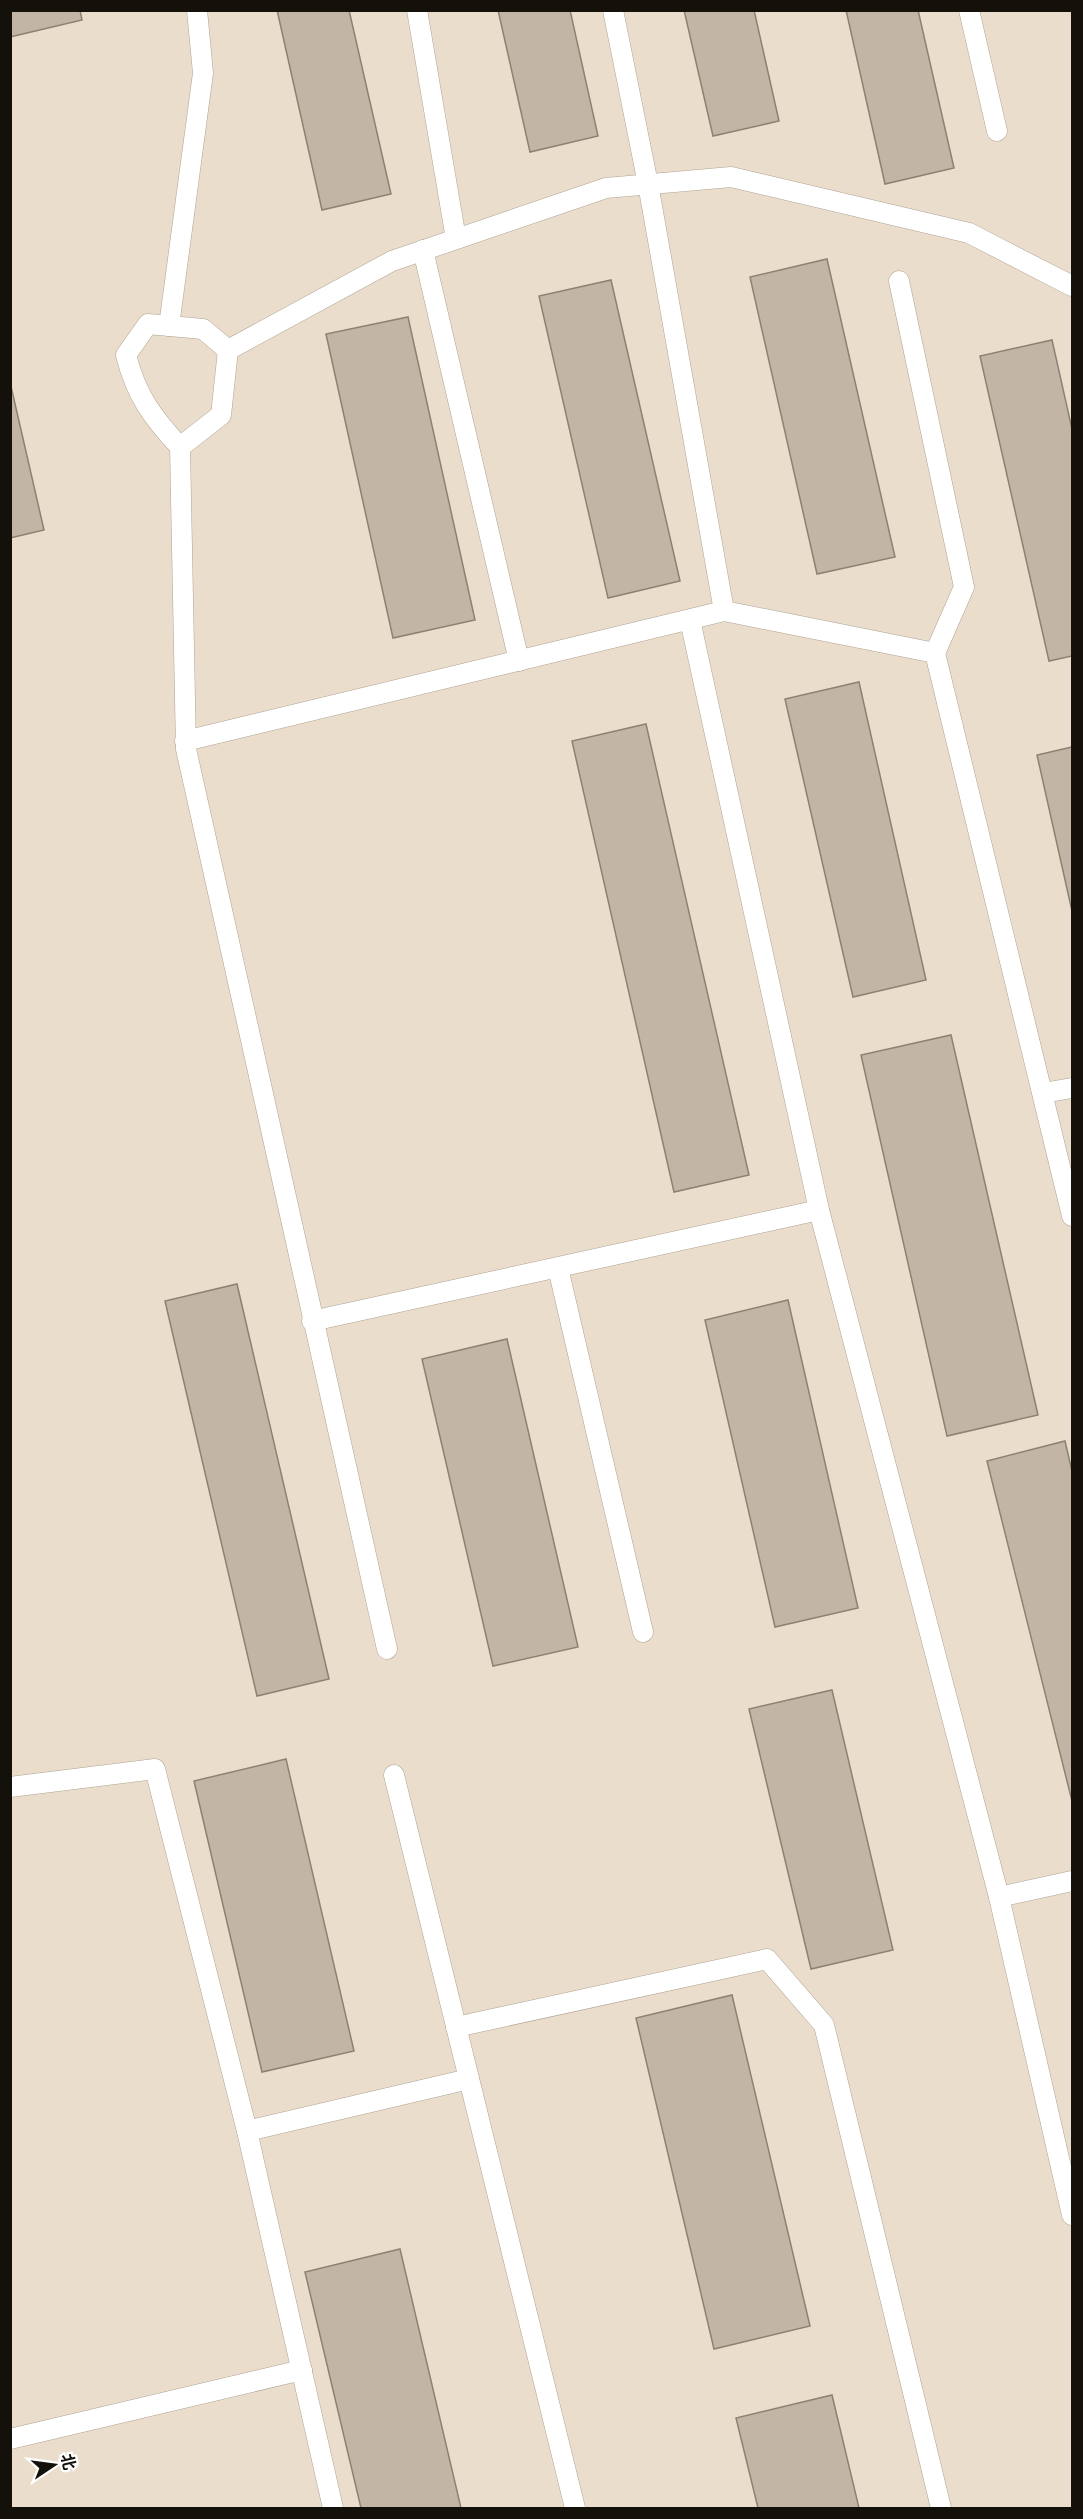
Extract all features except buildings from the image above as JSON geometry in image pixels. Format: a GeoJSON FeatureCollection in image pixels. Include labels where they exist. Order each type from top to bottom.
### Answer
{"type":"FeatureCollection","features":[{"type":"Feature","properties":{"kind":"lane"},"geometry":{"type":"LineString","coordinates":[[169,326],[202,73],[197,10]]}},
{"type":"Feature","properties":{"kind":"lane"},"geometry":{"type":"LineString","coordinates":[[417,10],[456,239]]}},
{"type":"Feature","properties":{"kind":"lane"},"geometry":{"type":"LineString","coordinates":[[613,10],[648,184],[724,611]]}},
{"type":"Feature","properties":{"kind":"lane"},"geometry":{"type":"LineString","coordinates":[[969,10],[997,131]]}},
{"type":"Feature","properties":{"kind":"lane"},"geometry":{"type":"LineString","coordinates":[[228,350],[392,261],[423,250],[606,188],[731,177],[969,233],[1072,285]]}},
{"type":"Feature","properties":{"kind":"lane"},"geometry":{"type":"LineString","coordinates":[[423,250],[519,661]]}},
{"type":"Feature","properties":{"kind":"lane"},"geometry":{"type":"LineString","coordinates":[[899,280],[964,587],[935,653],[1072,1216]]}},
{"type":"Feature","properties":{"kind":"lane"},"geometry":{"type":"LineString","coordinates":[[228,350],[204,328],[148,324],[126,356],[132,379],[153,418],[180,447],[185,741],[312,1322],[387,1649]]}},
{"type":"Feature","properties":{"kind":"lane"},"geometry":{"type":"LineString","coordinates":[[180,447],[221,415],[228,350]]}},
{"type":"Feature","properties":{"kind":"lane"},"geometry":{"type":"LineString","coordinates":[[185,741],[724,611],[935,653]]}},
{"type":"Feature","properties":{"kind":"lane"},"geometry":{"type":"LineString","coordinates":[[690,620],[819,1210],[999,1896],[1072,2215]]}},
{"type":"Feature","properties":{"kind":"lane"},"geometry":{"type":"LineString","coordinates":[[1043,1093],[1072,1088]]}},
{"type":"Feature","properties":{"kind":"lane"},"geometry":{"type":"LineString","coordinates":[[312,1322],[819,1210]]}},
{"type":"Feature","properties":{"kind":"lane"},"geometry":{"type":"LineString","coordinates":[[558,1268],[643,1632]]}},
{"type":"Feature","properties":{"kind":"lane"},"geometry":{"type":"LineString","coordinates":[[10,1787],[155,1770],[248,2130],[333,2508]]}},
{"type":"Feature","properties":{"kind":"lane"},"geometry":{"type":"LineString","coordinates":[[394,1775],[575,2508]]}},
{"type":"Feature","properties":{"kind":"lane"},"geometry":{"type":"LineString","coordinates":[[999,1896],[1072,1881]]}},
{"type":"Feature","properties":{"kind":"lane"},"geometry":{"type":"LineString","coordinates":[[456,2027],[766,1959],[824,2025],[941,2508]]}},
{"type":"Feature","properties":{"kind":"lane"},"geometry":{"type":"LineString","coordinates":[[248,2130],[470,2079]]}},
{"type":"Feature","properties":{"kind":"lane"},"geometry":{"type":"LineString","coordinates":[[10,2439],[302,2370]]}}]}
